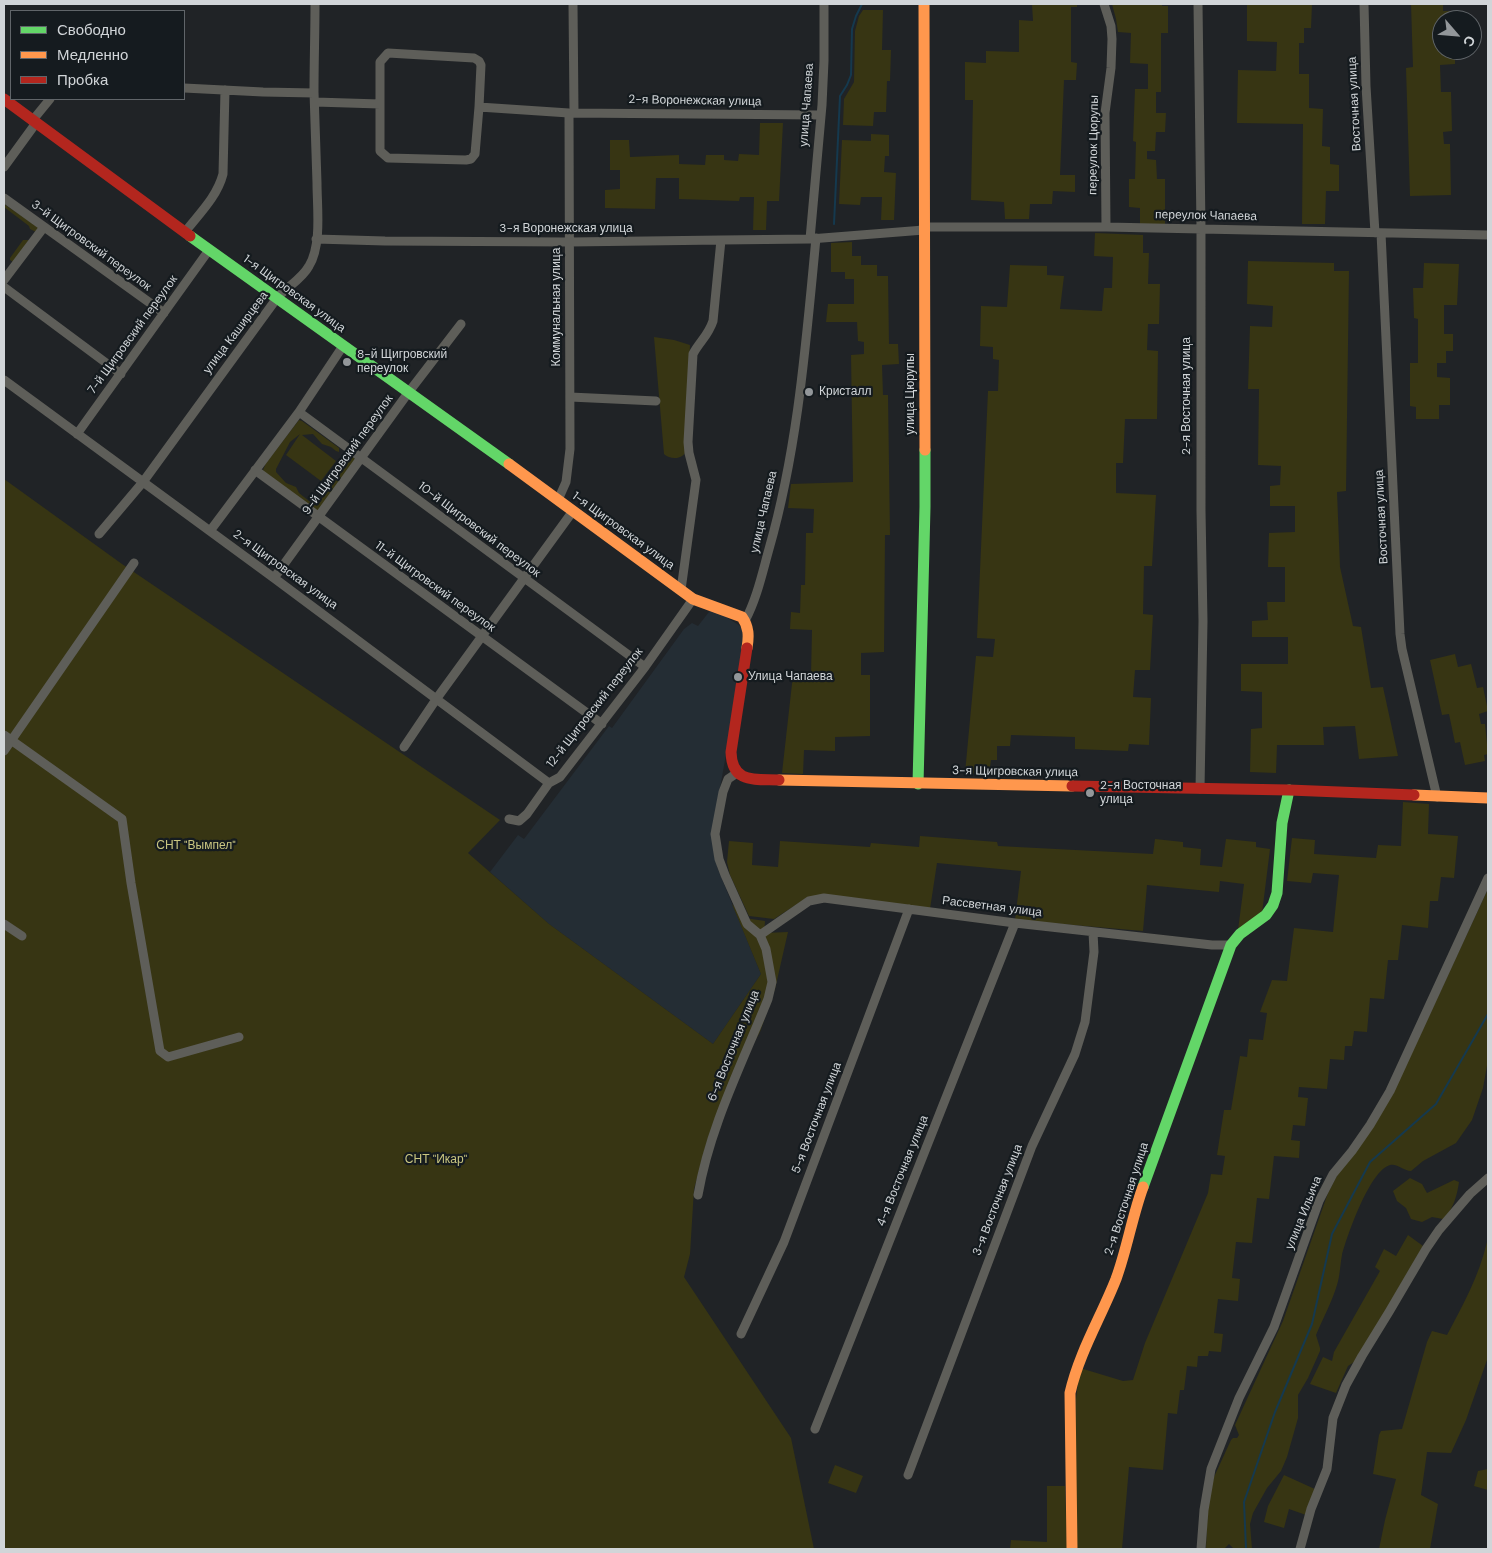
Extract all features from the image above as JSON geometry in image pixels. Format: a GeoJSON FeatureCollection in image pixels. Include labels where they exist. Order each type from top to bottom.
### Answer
{"type":"FeatureCollection","features":[{"type":"Feature","properties":{"kind":"street","name":"улица Каширцева"},"geometry":{"type":"LineString","coordinates":[[100,534],[143,482],[277,298],[302,276],[310,266],[315,252],[317,211],[315,4]]}},
{"type":"Feature","properties":{"kind":"street","name":"Коммунальная улица"},"geometry":{"type":"LineString","coordinates":[[558,500],[566,482],[570,449],[573,4]]}},
{"type":"Feature","properties":{"kind":"street","name":"улица Чапаева"},"geometry":{"type":"LineString","coordinates":[[737,773],[732,765],[731,752],[749,636],[746,621],[754,605],[780,511],[795,429],[803,368],[821,115],[824,61],[824,4]]}},
{"type":"Feature","properties":{"kind":"street","name":"улица Цюрупы"},"geometry":{"type":"LineString","coordinates":[[918,784],[925,507],[924,4]]}},
{"type":"Feature","properties":{"kind":"street","name":"переулок Цюрупы"},"geometry":{"type":"LineString","coordinates":[[1104,4],[1111,26],[1112,39],[1111,68],[1105,113],[1106,227]]}},
{"type":"Feature","properties":{"kind":"street","name":"2-я Восточная улица"},"geometry":{"type":"LineString","coordinates":[[1198,4],[1201,228],[1200,483],[1203,620],[1200,789]]}},
{"type":"Feature","properties":{"kind":"street","name":"Восточная улица"},"geometry":{"type":"LineString","coordinates":[[1364,4],[1366,86],[1378,233],[1400,634],[1437,797]]}},
{"type":"Feature","properties":{"kind":"street"},"geometry":{"type":"LineString","coordinates":[[388,53],[474,58],[481,65],[475,154],[471,159],[388,158],[380,151],[380,104],[380,62],[388,53]]}},
{"type":"Feature","properties":{"kind":"street"},"geometry":{"type":"LineString","coordinates":[[185,88],[315,97],[380,104]]}},
{"type":"Feature","properties":{"kind":"street"},"geometry":{"type":"LineString","coordinates":[[185,232],[215,194],[223,174],[225,90]]}},
{"type":"Feature","properties":{"kind":"street","name":"1-я Щигровская улица"},"geometry":{"type":"LineString","coordinates":[[4,99],[209,250],[693,599],[733,613],[746,621]]}},
{"type":"Feature","properties":{"kind":"street"},"geometry":{"type":"LineString","coordinates":[[4,167],[49,100]]}},
{"type":"Feature","properties":{"kind":"street","name":"2-я Воронежская улица"},"geometry":{"type":"LineString","coordinates":[[479,107],[571,112],[821,115]]}},
{"type":"Feature","properties":{"kind":"street","name":"3-й Щигровский переулок"},"geometry":{"type":"LineString","coordinates":[[4,198],[164,313]]}},
{"type":"Feature","properties":{"kind":"street"},"geometry":{"type":"LineString","coordinates":[[4,280],[44,227]]}},
{"type":"Feature","properties":{"kind":"street","name":"переулок Чапаева"},"geometry":{"type":"LineString","coordinates":[[813,238],[924,229],[1106,227],[1488,235]]}},
{"type":"Feature","properties":{"kind":"street","name":"3-я Воронежская улица"},"geometry":{"type":"LineString","coordinates":[[316,239],[570,242],[813,238]]}},
{"type":"Feature","properties":{"kind":"street"},"geometry":{"type":"LineString","coordinates":[[681,590],[696,480],[688,442],[694,354],[697,346],[706,338],[713,321],[721,240]]}},
{"type":"Feature","properties":{"kind":"street","name":"7-й Щигровский переулок"},"geometry":{"type":"LineString","coordinates":[[77,434],[209,250]]}},
{"type":"Feature","properties":{"kind":"street"},"geometry":{"type":"LineString","coordinates":[[4,287],[121,374]]}},
{"type":"Feature","properties":{"kind":"street","name":"9-й Щигровский переулок"},"geometry":{"type":"LineString","coordinates":[[274,578],[408,393],[461,324]]}},
{"type":"Feature","properties":{"kind":"street"},"geometry":{"type":"LineString","coordinates":[[210,531],[299,412],[343,346]]}},
{"type":"Feature","properties":{"kind":"street","name":"2-я Щигровская улица"},"geometry":{"type":"LineString","coordinates":[[4,380],[437,698],[549,783]]}},
{"type":"Feature","properties":{"kind":"street"},"geometry":{"type":"LineString","coordinates":[[570,397],[656,401]]}},
{"type":"Feature","properties":{"kind":"street","name":"10-й Щигровский переулок"},"geometry":{"type":"LineString","coordinates":[[299,412],[644,667]]}},
{"type":"Feature","properties":{"kind":"street","name":"11-й Щигровский переулок"},"geometry":{"type":"LineString","coordinates":[[255,470],[602,724]]}},
{"type":"Feature","properties":{"kind":"street"},"geometry":{"type":"LineString","coordinates":[[404,747],[437,698],[573,511]]}},
{"type":"Feature","properties":{"kind":"street"},"geometry":{"type":"LineString","coordinates":[[4,751],[7,738],[134,563]]}},
{"type":"Feature","properties":{"kind":"street","name":"12-й Щигровский переулок"},"geometry":{"type":"LineString","coordinates":[[509,819],[519,821],[527,814],[549,783],[560,777],[602,724],[693,599]]}},
{"type":"Feature","properties":{"kind":"street"},"geometry":{"type":"LineString","coordinates":[[7,738],[122,818],[131,883],[160,1051],[168,1057],[239,1037]]}},
{"type":"Feature","properties":{"kind":"street","name":"3-я Щигровская улица"},"geometry":{"type":"LineString","coordinates":[[737,773],[750,779],[918,784],[1288,790],[1488,798]]}},
{"type":"Feature","properties":{"kind":"street","name":"6-я Восточная улица"},"geometry":{"type":"LineString","coordinates":[[698,1195],[703,1169],[722,1109],[768,999],[772,982],[766,949],[760,934],[747,924],[719,859],[715,834],[723,792],[728,779],[737,773]]}},
{"type":"Feature","properties":{"kind":"street","name":"2-я Восточная улица"},"geometry":{"type":"LineString","coordinates":[[1072,1549],[1070,1392],[1073,1380],[1086,1345],[1116,1278],[1137,1203],[1231,945],[1240,934],[1266,915],[1273,905],[1277,893],[1282,823],[1288,790]]}},
{"type":"Feature","properties":{"kind":"street","name":"улица Ильича"},"geometry":{"type":"LineString","coordinates":[[1201,1549],[1204,1510],[1211,1469],[1239,1398],[1274,1328],[1320,1201],[1333,1174],[1370,1125],[1390,1091],[1488,878]]}},
{"type":"Feature","properties":{"kind":"street","name":"Рассветная улица"},"geometry":{"type":"LineString","coordinates":[[760,934],[809,901],[824,898],[1015,923],[1212,945],[1231,945]]}},
{"type":"Feature","properties":{"kind":"street","name":"5-я Восточная улица"},"geometry":{"type":"LineString","coordinates":[[741,1334],[784,1242],[909,909]]}},
{"type":"Feature","properties":{"kind":"street","name":"4-я Восточная улица"},"geometry":{"type":"LineString","coordinates":[[815,1429],[1015,923]]}},
{"type":"Feature","properties":{"kind":"street"},"geometry":{"type":"LineString","coordinates":[[4,924],[22,936]]}},
{"type":"Feature","properties":{"kind":"street","name":"3-я Восточная улица"},"geometry":{"type":"LineString","coordinates":[[908,1475],[1032,1146],[1075,1054],[1085,1022],[1094,952],[1094,932]]}},
{"type":"Feature","properties":{"kind":"street"},"geometry":{"type":"LineString","coordinates":[[1300,1549],[1311,1509],[1327,1469],[1332,1418],[1346,1385],[1429,1244],[1470,1194],[1488,1178]]}},
{"type":"Feature","properties":{"kind":"shaded area"},"geometry":{"type":"Polygon","coordinates":[[[712,608],[748,631],[712,833],[721,858],[717,867],[761,974],[713,1044],[549,924],[490,872],[518,835],[524,839],[609,726],[612,728],[684,629],[692,623],[698,626],[712,608]]]}},
{"type":"Feature","properties":{"kind":"green space"},"geometry":{"type":"Polygon","coordinates":[[[1032,4],[1077,4],[1077,7],[1071,7],[1071,62],[1077,63],[1076,80],[1064,80],[1060,175],[1075,175],[1075,192],[1053,191],[1052,204],[1030,204],[1029,219],[1005,219],[1004,202],[971,200],[973,100],[965,100],[965,62],[986,63],[986,51],[1019,52],[1019,20],[1033,21],[1032,4]]]}},
{"type":"Feature","properties":{"kind":"green space"},"geometry":{"type":"Polygon","coordinates":[[[1112,4],[1162,4],[1162,6],[1168,6],[1168,33],[1161,33],[1161,92],[1156,92],[1156,113],[1166,113],[1165,132],[1156,132],[1155,151],[1147,151],[1147,159],[1156,160],[1157,179],[1165,179],[1165,224],[1140,224],[1140,208],[1129,207],[1129,179],[1135,179],[1136,142],[1133,141],[1135,89],[1148,89],[1148,64],[1130,63],[1131,33],[1118,32],[1112,4]]]}},
{"type":"Feature","properties":{"kind":"green space"},"geometry":{"type":"Polygon","coordinates":[[[1247,4],[1312,4],[1311,28],[1304,28],[1304,43],[1299,43],[1299,74],[1309,74],[1309,108],[1323,109],[1322,146],[1330,147],[1330,164],[1339,165],[1339,191],[1326,191],[1325,224],[1302,224],[1303,124],[1237,123],[1238,70],[1276,71],[1277,42],[1247,41],[1247,4]]]}},
{"type":"Feature","properties":{"kind":"green space"},"geometry":{"type":"Polygon","coordinates":[[[1411,4],[1443,4],[1443,10],[1432,10],[1432,60],[1455,60],[1455,64],[1440,65],[1441,92],[1451,92],[1452,131],[1443,132],[1444,144],[1450,144],[1451,195],[1410,196],[1406,68],[1413,67],[1411,4]]]}},
{"type":"Feature","properties":{"kind":"green space"},"geometry":{"type":"Polygon","coordinates":[[[863,10],[883,10],[882,50],[891,50],[886,112],[874,112],[873,126],[843,125],[844,99],[854,82],[855,31],[859,16],[863,10]]]}},
{"type":"Feature","properties":{"kind":"green space"},"geometry":{"type":"Polygon","coordinates":[[[760,123],[783,123],[779,201],[767,201],[766,230],[753,230],[754,197],[740,197],[739,201],[679,199],[679,178],[656,178],[655,209],[605,208],[605,190],[620,189],[620,170],[610,170],[610,140],[629,140],[630,157],[679,155],[679,164],[705,165],[706,155],[724,155],[724,160],[738,161],[739,154],[759,155],[760,123]]]}},
{"type":"Feature","properties":{"kind":"green space"},"geometry":{"type":"Polygon","coordinates":[[[871,134],[889,135],[889,156],[885,156],[884,172],[896,173],[894,220],[881,220],[882,197],[861,197],[860,205],[839,204],[842,140],[871,141],[871,134]]]}},
{"type":"Feature","properties":{"kind":"green space"},"geometry":{"type":"Polygon","coordinates":[[[4,204],[38,227],[39,230],[36,232],[30,229],[29,226],[4,207],[4,204]]]}},
{"type":"Feature","properties":{"kind":"green space"},"geometry":{"type":"Polygon","coordinates":[[[1095,233],[1143,235],[1143,253],[1149,253],[1148,284],[1160,284],[1159,324],[1148,324],[1147,350],[1158,351],[1157,419],[1125,419],[1123,463],[1116,463],[1116,493],[1156,495],[1152,566],[1144,566],[1143,614],[1153,615],[1150,670],[1135,670],[1133,697],[1151,698],[1149,745],[1129,744],[1128,751],[1075,749],[1075,737],[1011,735],[1010,746],[997,746],[997,760],[991,760],[989,774],[965,773],[976,656],[993,657],[995,639],[977,638],[988,391],[998,391],[999,360],[993,359],[993,347],[980,346],[981,306],[1007,307],[1010,265],[1047,266],[1047,275],[1064,276],[1060,309],[1102,311],[1104,288],[1112,288],[1113,257],[1094,256],[1095,233]]]}},
{"type":"Feature","properties":{"kind":"green space"},"geometry":{"type":"Polygon","coordinates":[[[23,240],[29,240],[13,262],[10,258],[23,240]]]}},
{"type":"Feature","properties":{"kind":"green space"},"geometry":{"type":"Polygon","coordinates":[[[852,242],[852,256],[861,256],[861,265],[877,265],[877,276],[888,276],[889,344],[898,344],[899,364],[882,365],[883,395],[888,395],[890,535],[885,535],[884,652],[861,653],[861,675],[870,675],[870,736],[835,737],[835,751],[804,750],[803,774],[782,773],[793,675],[811,675],[812,630],[790,629],[791,612],[800,613],[801,585],[805,585],[806,533],[813,533],[814,509],[788,508],[791,484],[853,482],[851,355],[864,354],[864,342],[858,341],[857,322],[826,322],[828,304],[854,304],[854,279],[845,279],[845,272],[831,272],[831,243],[852,242]]]}},
{"type":"Feature","properties":{"kind":"green space"},"geometry":{"type":"Polygon","coordinates":[[[1248,261],[1334,263],[1334,271],[1349,271],[1346,491],[1337,492],[1340,567],[1353,626],[1361,627],[1371,688],[1383,687],[1398,756],[1359,759],[1355,726],[1323,727],[1324,745],[1277,745],[1276,773],[1250,772],[1251,729],[1262,728],[1262,692],[1241,691],[1241,664],[1288,664],[1288,637],[1252,637],[1252,621],[1268,620],[1267,602],[1285,602],[1285,567],[1268,567],[1269,533],[1295,532],[1295,506],[1270,506],[1270,486],[1280,485],[1281,466],[1258,465],[1259,389],[1248,389],[1250,326],[1272,327],[1273,306],[1247,304],[1248,261]]]}},
{"type":"Feature","properties":{"kind":"green space"},"geometry":{"type":"Polygon","coordinates":[[[1424,263],[1459,264],[1457,305],[1444,305],[1444,334],[1453,334],[1453,351],[1446,351],[1446,363],[1437,363],[1437,377],[1450,378],[1450,405],[1439,405],[1439,419],[1416,419],[1416,407],[1410,406],[1410,363],[1418,363],[1418,319],[1414,318],[1413,288],[1423,288],[1424,263]]]}},
{"type":"Feature","properties":{"kind":"green space"},"geometry":{"type":"Polygon","coordinates":[[[654,337],[690,345],[685,453],[678,458],[672,458],[664,454],[654,337]]]}},
{"type":"Feature","properties":{"kind":"green space"},"geometry":{"type":"Polygon","coordinates":[[[299,420],[339,448],[339,452],[322,444],[313,434],[302,435],[336,461],[321,481],[286,455],[300,434],[290,442],[276,469],[276,472],[286,483],[296,487],[299,493],[314,505],[318,505],[347,460],[351,456],[356,460],[320,512],[314,512],[264,473],[263,470],[266,463],[299,420]]]}},
{"type":"Feature","properties":{"kind":"green space"},"geometry":{"type":"Polygon","coordinates":[[[4,479],[122,564],[500,820],[468,853],[549,924],[713,1044],[761,974],[732,904],[745,918],[765,921],[764,933],[788,932],[775,989],[760,1032],[726,1092],[707,1141],[694,1189],[690,1254],[684,1277],[791,1438],[814,1549],[4,1549],[4,479]]]}},
{"type":"Feature","properties":{"kind":"green space"},"geometry":{"type":"Polygon","coordinates":[[[1455,654],[1458,667],[1471,664],[1477,688],[1483,687],[1488,711],[1479,714],[1481,724],[1485,724],[1488,754],[1484,755],[1485,761],[1465,765],[1460,742],[1455,743],[1449,714],[1442,715],[1430,660],[1455,654]]]}},
{"type":"Feature","properties":{"kind":"green space"},"geometry":{"type":"Polygon","coordinates":[[[1403,802],[1429,804],[1428,834],[1458,836],[1454,878],[1441,877],[1438,901],[1430,901],[1428,928],[1402,925],[1398,960],[1388,960],[1384,999],[1370,998],[1367,1032],[1354,1031],[1352,1046],[1345,1046],[1344,1060],[1330,1059],[1327,1089],[1299,1087],[1298,1097],[1308,1098],[1305,1126],[1293,1125],[1291,1140],[1300,1141],[1299,1158],[1274,1156],[1269,1199],[1257,1198],[1252,1243],[1236,1242],[1232,1278],[1240,1279],[1238,1301],[1218,1299],[1214,1333],[1223,1334],[1221,1352],[1209,1351],[1208,1356],[1198,1356],[1197,1367],[1187,1366],[1184,1390],[1180,1390],[1177,1414],[1168,1413],[1163,1470],[1129,1467],[1122,1549],[1075,1549],[1076,1399],[1080,1368],[1123,1381],[1133,1380],[1145,1343],[1208,1193],[1211,1174],[1222,1175],[1225,1156],[1217,1155],[1224,1110],[1231,1110],[1240,1056],[1247,1057],[1249,1039],[1263,1040],[1267,1013],[1260,1012],[1272,980],[1287,981],[1294,928],[1333,932],[1339,875],[1313,873],[1311,883],[1287,881],[1292,838],[1315,840],[1314,854],[1376,858],[1378,845],[1401,846],[1403,802]]]}},
{"type":"Feature","properties":{"kind":"green space"},"geometry":{"type":"Polygon","coordinates":[[[920,836],[997,842],[998,846],[1153,854],[1155,839],[1183,842],[1183,847],[1201,849],[1200,865],[1222,867],[1226,839],[1256,842],[1256,847],[1270,849],[1262,913],[1238,930],[1244,884],[1220,881],[1219,892],[1147,885],[1143,931],[1015,920],[1021,871],[937,863],[930,909],[808,897],[774,919],[749,916],[730,875],[727,862],[729,841],[753,843],[752,865],[778,867],[780,841],[870,847],[871,843],[919,847],[920,836]]]}},
{"type":"Feature","properties":{"kind":"green space"},"geometry":{"type":"Polygon","coordinates":[[[1488,889],[1488,1060],[1483,1088],[1472,1120],[1456,1143],[1423,1161],[1411,1171],[1390,1165],[1375,1178],[1360,1205],[1349,1234],[1342,1255],[1337,1285],[1316,1335],[1320,1351],[1298,1395],[1298,1418],[1287,1457],[1281,1471],[1267,1488],[1253,1513],[1250,1524],[1252,1549],[1234,1549],[1229,1544],[1225,1549],[1206,1549],[1208,1499],[1214,1477],[1231,1440],[1239,1435],[1235,1425],[1283,1321],[1328,1193],[1340,1170],[1393,1093],[1488,889]]]}},
{"type":"Feature","properties":{"kind":"green space"},"geometry":{"type":"Polygon","coordinates":[[[1410,1178],[1422,1184],[1427,1193],[1454,1180],[1459,1182],[1454,1202],[1443,1219],[1432,1217],[1422,1222],[1411,1219],[1406,1208],[1397,1201],[1393,1191],[1410,1178]]]}},
{"type":"Feature","properties":{"kind":"green space"},"geometry":{"type":"Polygon","coordinates":[[[1408,1235],[1423,1246],[1357,1360],[1348,1366],[1336,1393],[1310,1384],[1323,1357],[1332,1361],[1334,1352],[1380,1271],[1375,1267],[1384,1249],[1396,1256],[1408,1235]]]}},
{"type":"Feature","properties":{"kind":"green space"},"geometry":{"type":"Polygon","coordinates":[[[1487,1242],[1488,1357],[1466,1420],[1451,1453],[1427,1452],[1421,1495],[1438,1504],[1430,1549],[1379,1549],[1396,1479],[1373,1474],[1379,1435],[1381,1431],[1402,1429],[1427,1342],[1432,1331],[1447,1335],[1475,1278],[1487,1242]]]}},
{"type":"Feature","properties":{"kind":"green space"},"geometry":{"type":"Polygon","coordinates":[[[835,1465],[863,1476],[856,1493],[828,1483],[835,1465]]]}},
{"type":"Feature","properties":{"kind":"green space"},"geometry":{"type":"Polygon","coordinates":[[[1488,1469],[1488,1490],[1474,1486],[1478,1471],[1488,1469]]]}},
{"type":"Feature","properties":{"kind":"green space"},"geometry":{"type":"Polygon","coordinates":[[[1284,1475],[1317,1490],[1306,1515],[1289,1509],[1284,1528],[1264,1522],[1268,1506],[1284,1475]]]}},
{"type":"Feature","properties":{"kind":"green space"},"geometry":{"type":"Polygon","coordinates":[[[1047,1486],[1065,1486],[1067,1549],[1010,1549],[1011,1540],[1047,1542],[1047,1486]]]}},
{"type":"Feature","properties":{"kind":"waterway"},"geometry":{"type":"LineString","coordinates":[[834,224],[840,96],[851,75],[852,29],[862,4]]}},
{"type":"Feature","properties":{"kind":"waterway"},"geometry":{"type":"LineString","coordinates":[[1246,1549],[1244,1502],[1275,1412],[1312,1324],[1332,1234],[1370,1162],[1436,1104],[1488,1014]]}},
{"type":"Feature","properties":{"kind":"traffic: fast"},"geometry":{"type":"LineString","coordinates":[[190,236],[509,464]]}},
{"type":"Feature","properties":{"kind":"traffic: fast"},"geometry":{"type":"LineString","coordinates":[[918,784],[925,450]]}},
{"type":"Feature","properties":{"kind":"traffic: fast"},"geometry":{"type":"LineString","coordinates":[[1143,1187],[1231,945],[1240,934],[1266,915],[1273,905],[1277,893],[1282,823],[1289,790]]}},
{"type":"Feature","properties":{"kind":"traffic: slow"},"geometry":{"type":"LineString","coordinates":[[924,4],[925,450]]}},
{"type":"Feature","properties":{"kind":"traffic: slow"},"geometry":{"type":"LineString","coordinates":[[509,464],[693,599],[742,617],[748,632],[747,648]]}},
{"type":"Feature","properties":{"kind":"traffic: slow"},"geometry":{"type":"LineString","coordinates":[[779,780],[1072,786]]}},
{"type":"Feature","properties":{"kind":"traffic: slow"},"geometry":{"type":"LineString","coordinates":[[1414,795],[1488,798]]}},
{"type":"Feature","properties":{"kind":"traffic: slow"},"geometry":{"type":"LineString","coordinates":[[1072,1549],[1070,1393],[1085,1349],[1116,1279],[1143,1187]]}},
{"type":"Feature","properties":{"kind":"traffic: jam"},"geometry":{"type":"LineString","coordinates":[[4,99],[190,236]]}},
{"type":"Feature","properties":{"kind":"traffic: jam"},"geometry":{"type":"LineString","coordinates":[[747,648],[731,752],[732,762],[740,775],[746,778],[779,780]]}},
{"type":"Feature","properties":{"kind":"traffic: jam"},"geometry":{"type":"LineString","coordinates":[[1072,786],[1289,790],[1414,795]]}},
{"type":"Feature","properties":{"kind":"place","name":"8-й Щигровский переулок"},"geometry":{"type":"Point","coordinates":[347,362]}},
{"type":"Feature","properties":{"kind":"place","name":"Кристалл"},"geometry":{"type":"Point","coordinates":[809,392]}},
{"type":"Feature","properties":{"kind":"place","name":"Улица Чапаева"},"geometry":{"type":"Point","coordinates":[738,677]}},
{"type":"Feature","properties":{"kind":"place","name":"2-я Восточная улица"},"geometry":{"type":"Point","coordinates":[1090,793]}},
{"type":"Feature","properties":{"kind":"park label","name":"СНТ \"Вымпел\""},"geometry":{"type":"Point","coordinates":[196,846]}},
{"type":"Feature","properties":{"kind":"park label","name":"СНТ \"Икар\""},"geometry":{"type":"Point","coordinates":[436,1160]}}]}
